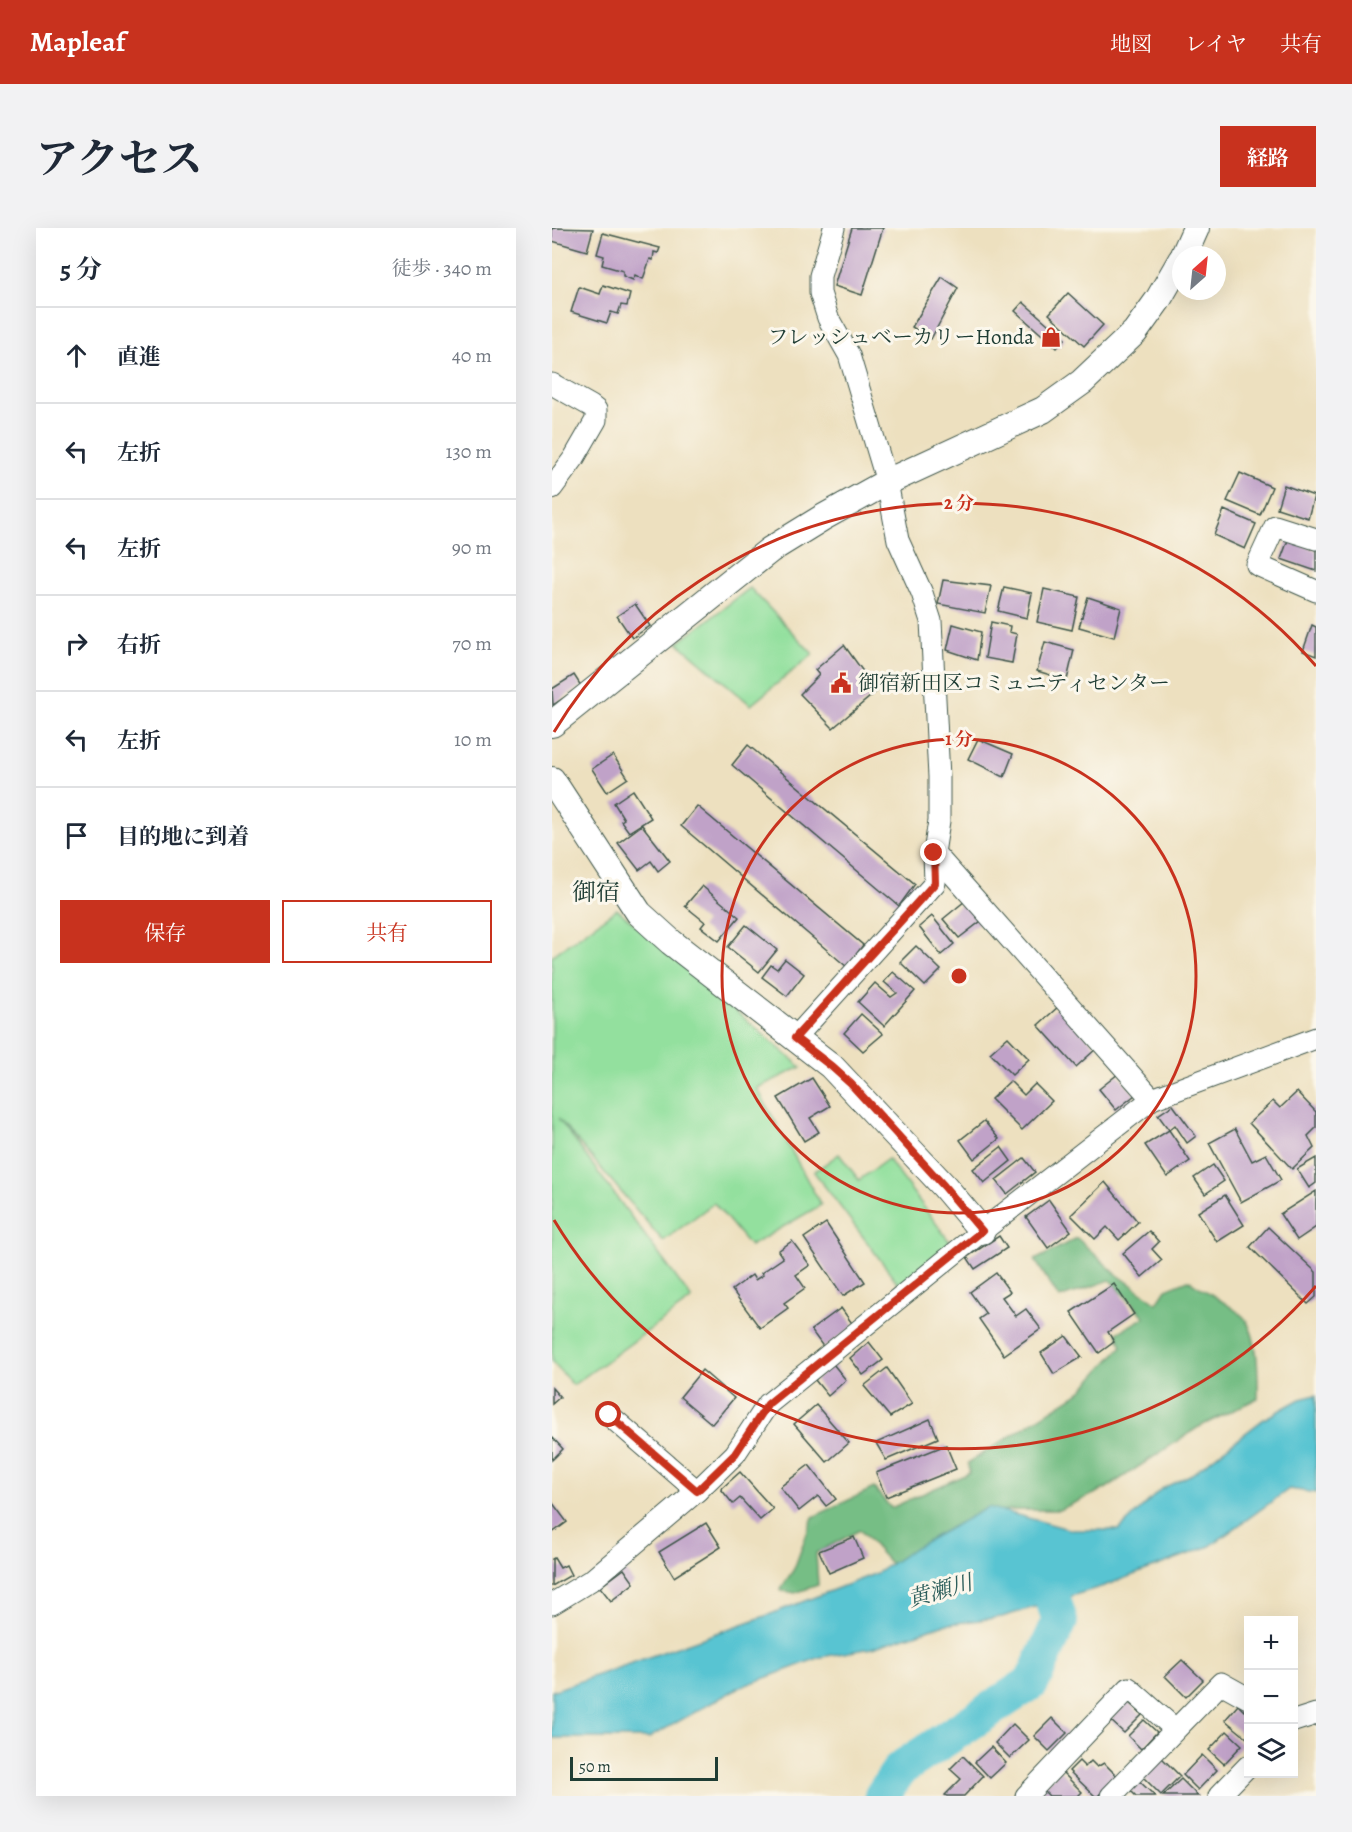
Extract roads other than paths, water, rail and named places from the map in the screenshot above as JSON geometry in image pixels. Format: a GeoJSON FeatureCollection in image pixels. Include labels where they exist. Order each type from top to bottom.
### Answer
{"type":"FeatureCollection","features":[{"type":"Feature","properties":{"kind":"street"},"geometry":{"type":"LineString","coordinates":[[795,1038],[935,883],[934,853],[939,821],[931,621],[922,593],[898,540],[887,482],[849,355],[828,318],[820,293],[820,276],[834,228]]}},
{"type":"Feature","properties":{"kind":"street"},"geometry":{"type":"LineString","coordinates":[[1188,246],[1196,228]]}},
{"type":"Feature","properties":{"kind":"street"},"geometry":{"type":"LineString","coordinates":[[552,724],[771,550],[822,518],[887,482],[1043,410],[1082,382],[1135,332],[1172,276]]}},
{"type":"Feature","properties":{"kind":"street"},"geometry":{"type":"LineString","coordinates":[[552,384],[596,410],[596,420],[574,458],[552,488]]}},
{"type":"Feature","properties":{"kind":"street"},"geometry":{"type":"LineString","coordinates":[[1316,539],[1275,526],[1257,565],[1316,591]]}},
{"type":"Feature","properties":{"kind":"street"},"geometry":{"type":"LineString","coordinates":[[552,780],[639,913],[671,942],[851,1084],[982,1231]]}},
{"type":"Feature","properties":{"kind":"street"},"geometry":{"type":"LineString","coordinates":[[934,853],[1152,1099]]}},
{"type":"Feature","properties":{"kind":"street"},"geometry":{"type":"LineString","coordinates":[[552,1604],[593,1579],[697,1491],[735,1454],[768,1404],[982,1231],[1152,1099],[1316,1038]]}},
{"type":"Feature","properties":{"kind":"street"},"geometry":{"type":"LineString","coordinates":[[609,1415],[697,1491]]}},
{"type":"Feature","properties":{"kind":"street"},"geometry":{"type":"LineString","coordinates":[[1111,1796],[1221,1683],[1244,1696]]}},
{"type":"Feature","properties":{"kind":"street"},"geometry":{"type":"LineString","coordinates":[[1026,1796],[1129,1688],[1175,1729]]}},
{"type":"Feature","properties":{"kind":"street"},"geometry":{"type":"LineString","coordinates":[[1298,1719],[1316,1714]]}},
{"type":"Feature","properties":{"kind":"street"},"geometry":{"type":"LineString","coordinates":[[1219,1796],[1244,1770]]}},
{"type":"Feature","properties":{"kind":"water","name":"黄瀬川"},"geometry":{"type":"Polygon","coordinates":[[[1316,1395],[1316,1493],[1289,1489],[1210,1546],[1104,1586],[1002,1617],[942,1625],[872,1648],[821,1657],[738,1688],[649,1738],[552,1738],[552,1691],[771,1614],[877,1573],[916,1547],[988,1507],[1072,1530],[1119,1530],[1161,1489],[1192,1474],[1264,1419],[1300,1399],[1316,1395]]]}},
{"type":"Feature","properties":{"kind":"waterway"},"geometry":{"type":"LineString","coordinates":[[882,1796],[900,1769],[1032,1682],[1060,1621],[1040,1559]]}},
{"type":"Feature","properties":{"kind":"place","name":"フレッシュベーカリーHonda"},"geometry":{"type":"Point","coordinates":[1051,337]}},
{"type":"Feature","properties":{"kind":"place","name":"御宿新田区コミュニティセンター"},"geometry":{"type":"Point","coordinates":[841,683]}},
{"type":"Feature","properties":{"kind":"district","name":"御宿"},"geometry":{"type":"Point","coordinates":[596,892]}}]}
